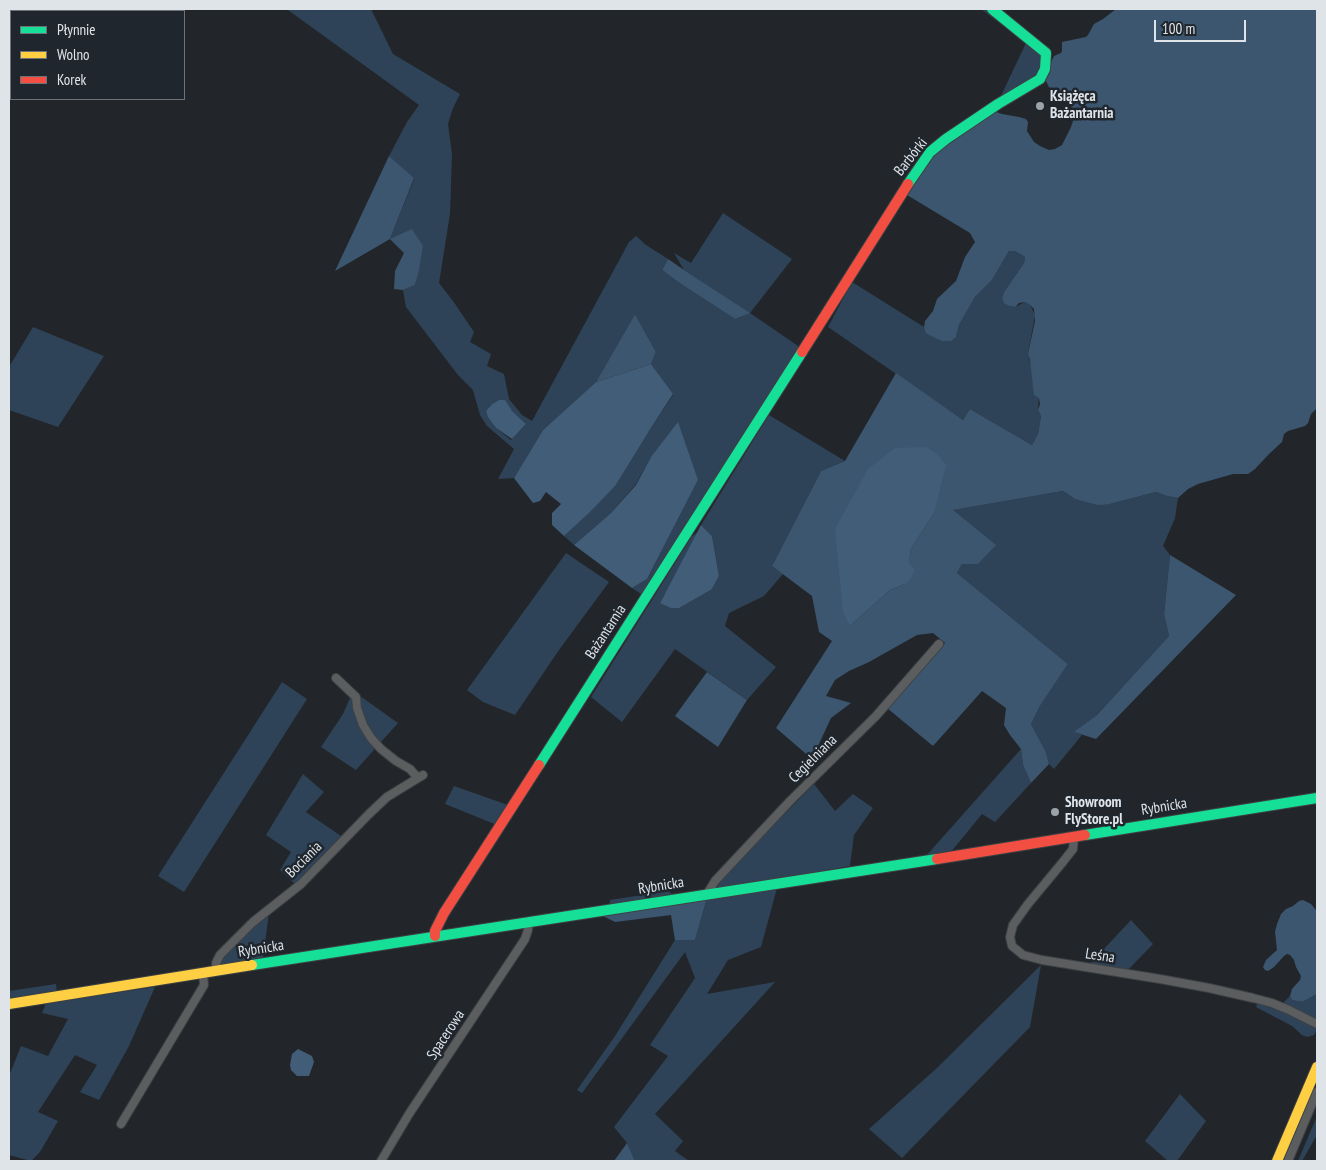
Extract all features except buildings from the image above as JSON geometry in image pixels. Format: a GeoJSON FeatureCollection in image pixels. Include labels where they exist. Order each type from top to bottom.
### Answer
{"type":"FeatureCollection","features":[{"type":"Feature","properties":{"kind":"main road","name":"Barbórki"},"geometry":{"type":"LineString","coordinates":[[805,346],[930,152],[998,104],[1040,79],[1045,69],[1046,54],[992,9]]}},
{"type":"Feature","properties":{"kind":"main road","name":"Bażantarnia"},"geometry":{"type":"LineString","coordinates":[[435,936],[437,927],[444,914],[805,346]]}},
{"type":"Feature","properties":{"kind":"main road","name":"Rybnicka"},"geometry":{"type":"LineString","coordinates":[[9,1004],[1317,798]]}},
{"type":"Feature","properties":{"kind":"main road"},"geometry":{"type":"LineString","coordinates":[[1277,1161],[1317,1066]]}},
{"type":"Feature","properties":{"kind":"street","name":"Cegielniana"},"geometry":{"type":"LineString","coordinates":[[707,894],[715,881],[790,801],[876,716],[939,644]]}},
{"type":"Feature","properties":{"kind":"street","name":"Bociania"},"geometry":{"type":"LineString","coordinates":[[216,971],[216,963],[220,955],[253,922],[301,884],[387,797],[421,777],[396,762],[371,738],[363,725],[356,697],[336,678]]}},
{"type":"Feature","properties":{"kind":"street","name":"Leśna"},"geometry":{"type":"LineString","coordinates":[[1074,837],[1073,849],[1013,925],[1010,937],[1012,946],[1022,955],[1209,988],[1253,998],[1280,1006],[1315,1023]]}},
{"type":"Feature","properties":{"kind":"street","name":"Spacerowa"},"geometry":{"type":"LineString","coordinates":[[381,1161],[409,1114],[526,939],[528,922]]}},
{"type":"Feature","properties":{"kind":"street"},"geometry":{"type":"LineString","coordinates":[[121,1124],[204,985],[203,973]]}},
{"type":"Feature","properties":{"kind":"street"},"geometry":{"type":"LineString","coordinates":[[1288,1161],[1317,1092]]}},
{"type":"Feature","properties":{"kind":"shaded area"},"geometry":{"type":"Polygon","coordinates":[[[371,9],[393,54],[460,94],[448,124],[452,154],[450,214],[439,283],[474,332],[470,342],[491,354],[487,366],[504,374],[509,399],[522,415],[532,421],[629,242],[636,236],[668,259],[662,270],[735,319],[749,313],[684,270],[674,253],[691,263],[723,213],[792,259],[750,313],[801,348],[644,596],[632,588],[647,579],[698,480],[651,457],[636,484],[611,513],[574,545],[564,536],[587,515],[673,395],[651,364],[656,352],[635,314],[596,382],[543,430],[514,478],[498,479],[514,449],[487,426],[480,415],[473,390],[458,375],[406,307],[403,290],[415,285],[423,246],[390,239],[414,179],[389,156],[407,122],[419,105],[288,10],[371,9]],[[499,400],[486,411],[496,428],[511,440],[526,424],[499,400]]]}},
{"type":"Feature","properties":{"kind":"shaded area"},"geometry":{"type":"Polygon","coordinates":[[[981,9],[989,9],[1044,55],[1037,79],[998,102],[1026,43],[981,9]]]}},
{"type":"Feature","properties":{"kind":"shaded area"},"geometry":{"type":"Polygon","coordinates":[[[1116,9],[1317,9],[1317,408],[1311,414],[1305,426],[1284,434],[1282,442],[1248,474],[1233,474],[1198,484],[1188,489],[1178,498],[1156,492],[1110,504],[1098,505],[1075,499],[1063,491],[953,510],[996,545],[978,564],[962,564],[957,573],[1068,664],[1040,706],[1031,724],[1046,752],[1049,764],[1031,783],[1023,765],[1021,749],[1004,725],[1006,708],[982,691],[933,746],[887,708],[945,643],[933,633],[917,635],[835,680],[826,696],[851,703],[831,718],[812,759],[776,728],[832,641],[819,632],[812,596],[772,566],[821,471],[845,461],[896,373],[963,420],[970,409],[1032,445],[1038,434],[1041,416],[1038,410],[1040,404],[1039,398],[1034,395],[1028,354],[1035,321],[1034,309],[1025,302],[1019,303],[1015,307],[1009,306],[1004,303],[1002,298],[1024,263],[1025,257],[1015,251],[1009,251],[992,280],[975,297],[959,325],[956,337],[951,341],[942,341],[931,336],[926,333],[925,321],[933,311],[937,299],[956,281],[965,257],[975,242],[970,233],[907,195],[932,155],[996,112],[1026,119],[1028,122],[1027,131],[1034,142],[1040,146],[1049,150],[1062,145],[1071,127],[1074,112],[1071,106],[1056,96],[1044,77],[1054,56],[1061,53],[1062,42],[1086,37],[1094,24],[1116,9]],[[934,513],[850,626],[890,590],[905,584],[911,549],[934,513]]]}},
{"type":"Feature","properties":{"kind":"shaded area"},"geometry":{"type":"Polygon","coordinates":[[[389,156],[414,178],[390,239],[335,271],[389,156]]]}},
{"type":"Feature","properties":{"kind":"shaded area"},"geometry":{"type":"Polygon","coordinates":[[[412,229],[423,246],[415,285],[403,290],[394,289],[395,271],[404,253],[390,239],[412,229]]]}},
{"type":"Feature","properties":{"kind":"shaded area"},"geometry":{"type":"Polygon","coordinates":[[[1009,251],[1015,251],[1025,257],[1024,263],[1002,298],[1009,306],[1015,307],[1025,302],[1030,305],[1035,315],[1028,354],[1039,398],[1038,410],[1041,416],[1038,434],[1032,445],[970,409],[963,420],[828,327],[852,282],[924,327],[931,336],[956,337],[959,325],[975,297],[992,280],[1009,251]]]}},
{"type":"Feature","properties":{"kind":"shaded area"},"geometry":{"type":"Polygon","coordinates":[[[668,259],[750,313],[735,319],[681,284],[662,270],[668,259]]]}},
{"type":"Feature","properties":{"kind":"shaded area"},"geometry":{"type":"Polygon","coordinates":[[[635,314],[656,352],[651,364],[596,382],[635,314]]]}},
{"type":"Feature","properties":{"kind":"shaded area"},"geometry":{"type":"Polygon","coordinates":[[[33,327],[104,356],[58,427],[9,410],[9,367],[33,327]]]}},
{"type":"Feature","properties":{"kind":"shaded area"},"geometry":{"type":"Polygon","coordinates":[[[651,364],[673,394],[615,486],[564,536],[552,525],[552,513],[561,504],[546,492],[540,501],[533,503],[514,478],[543,430],[596,382],[651,364]]]}},
{"type":"Feature","properties":{"kind":"shaded area"},"geometry":{"type":"Polygon","coordinates":[[[499,400],[505,400],[512,411],[526,424],[512,439],[496,428],[486,411],[499,400]]]}},
{"type":"Feature","properties":{"kind":"shaded area"},"geometry":{"type":"Polygon","coordinates":[[[769,415],[845,461],[821,471],[772,566],[783,574],[764,596],[729,613],[725,626],[776,667],[747,700],[675,649],[622,722],[591,697],[692,536],[698,532],[660,603],[712,589],[719,576],[712,536],[701,525],[769,415]]]}},
{"type":"Feature","properties":{"kind":"shaded area"},"geometry":{"type":"Polygon","coordinates":[[[678,422],[698,480],[647,579],[632,588],[574,545],[611,513],[636,485],[651,457],[678,422]]]}},
{"type":"Feature","properties":{"kind":"shaded area"},"geometry":{"type":"Polygon","coordinates":[[[926,447],[937,454],[946,465],[934,513],[911,549],[909,563],[915,570],[905,584],[890,590],[850,626],[843,612],[835,529],[868,469],[895,448],[926,447]]]}},
{"type":"Feature","properties":{"kind":"shaded area"},"geometry":{"type":"Polygon","coordinates":[[[1063,491],[1075,499],[1110,504],[1156,492],[1178,498],[1175,518],[1163,546],[1170,555],[1164,614],[1169,636],[1097,715],[1075,732],[1082,735],[1054,769],[1049,764],[1046,752],[1031,724],[1040,706],[1068,664],[957,573],[962,564],[952,510],[1063,491]]]}},
{"type":"Feature","properties":{"kind":"shaded area"},"geometry":{"type":"Polygon","coordinates":[[[701,525],[712,536],[719,576],[712,589],[679,608],[671,608],[660,603],[701,525]]]}},
{"type":"Feature","properties":{"kind":"shaded area"},"geometry":{"type":"Polygon","coordinates":[[[566,553],[609,582],[559,650],[515,715],[483,702],[467,690],[566,553]]]}},
{"type":"Feature","properties":{"kind":"shaded area"},"geometry":{"type":"Polygon","coordinates":[[[1170,555],[1236,595],[1096,739],[1074,732],[1097,715],[1169,636],[1164,614],[1170,555]]]}},
{"type":"Feature","properties":{"kind":"shaded area"},"geometry":{"type":"Polygon","coordinates":[[[707,672],[747,700],[718,747],[675,716],[707,672]]]}},
{"type":"Feature","properties":{"kind":"shaded area"},"geometry":{"type":"Polygon","coordinates":[[[282,682],[307,699],[184,892],[158,876],[282,682]]]}},
{"type":"Feature","properties":{"kind":"shaded area"},"geometry":{"type":"Polygon","coordinates":[[[353,691],[398,723],[356,770],[321,747],[343,714],[353,691]]]}},
{"type":"Feature","properties":{"kind":"shaded area"},"geometry":{"type":"Polygon","coordinates":[[[1021,749],[1023,765],[1031,783],[995,822],[982,814],[950,853],[926,856],[1021,749]]]}},
{"type":"Feature","properties":{"kind":"shaded area"},"geometry":{"type":"Polygon","coordinates":[[[303,774],[324,792],[306,812],[341,836],[299,882],[294,883],[280,870],[291,852],[266,835],[303,774]]]}},
{"type":"Feature","properties":{"kind":"shaded area"},"geometry":{"type":"Polygon","coordinates":[[[814,784],[835,811],[853,794],[873,808],[854,835],[850,866],[718,889],[717,883],[814,784]]]}},
{"type":"Feature","properties":{"kind":"shaded area"},"geometry":{"type":"Polygon","coordinates":[[[454,786],[508,805],[497,825],[445,804],[454,786]]]}},
{"type":"Feature","properties":{"kind":"shaded area"},"geometry":{"type":"Polygon","coordinates":[[[777,888],[761,947],[728,960],[707,994],[775,982],[655,1114],[683,1141],[675,1151],[689,1161],[635,1161],[627,1143],[614,1127],[668,1056],[650,1045],[695,978],[685,952],[582,1093],[577,1090],[615,1036],[675,940],[695,940],[707,898],[777,888]]]}},
{"type":"Feature","properties":{"kind":"shaded area"},"geometry":{"type":"Polygon","coordinates":[[[668,891],[675,896],[610,906],[610,900],[668,891]]]}},
{"type":"Feature","properties":{"kind":"shaded area"},"geometry":{"type":"Polygon","coordinates":[[[707,898],[695,940],[675,940],[671,915],[615,922],[603,916],[707,898]]]}},
{"type":"Feature","properties":{"kind":"shaded area"},"geometry":{"type":"Polygon","coordinates":[[[1303,900],[1317,910],[1317,994],[1304,1001],[1298,1001],[1292,1000],[1290,996],[1292,989],[1301,976],[1290,955],[1284,956],[1268,971],[1263,967],[1266,960],[1277,950],[1275,932],[1281,914],[1286,909],[1303,900]]]}},
{"type":"Feature","properties":{"kind":"shaded area"},"geometry":{"type":"Polygon","coordinates":[[[269,912],[263,959],[219,966],[235,942],[269,912]]]}},
{"type":"Feature","properties":{"kind":"shaded area"},"geometry":{"type":"Polygon","coordinates":[[[1131,920],[1153,944],[1126,972],[1089,965],[1131,920]]]}},
{"type":"Feature","properties":{"kind":"shaded area"},"geometry":{"type":"Polygon","coordinates":[[[1041,965],[1030,1027],[902,1158],[869,1129],[938,1067],[1041,965]]]}},
{"type":"Feature","properties":{"kind":"shaded area"},"geometry":{"type":"Polygon","coordinates":[[[56,984],[57,992],[9,1000],[9,991],[56,984]]]}},
{"type":"Feature","properties":{"kind":"shaded area"},"geometry":{"type":"Polygon","coordinates":[[[155,987],[129,1046],[99,1100],[80,1092],[97,1065],[75,1055],[38,1112],[58,1121],[40,1152],[31,1161],[9,1155],[9,1076],[21,1046],[48,1056],[68,1019],[42,1013],[46,1003],[155,987]]]}},
{"type":"Feature","properties":{"kind":"shaded area"},"geometry":{"type":"Polygon","coordinates":[[[1317,994],[1317,1019],[1282,1004],[1290,996],[1292,1000],[1304,1001],[1317,994]]]}},
{"type":"Feature","properties":{"kind":"shaded area"},"geometry":{"type":"Polygon","coordinates":[[[1258,1001],[1286,1012],[1317,1029],[1314,1035],[1307,1037],[1302,1035],[1292,1026],[1256,1007],[1258,1001]]]}},
{"type":"Feature","properties":{"kind":"shaded area"},"geometry":{"type":"Polygon","coordinates":[[[298,1049],[312,1056],[314,1062],[309,1076],[297,1076],[291,1070],[292,1054],[298,1049]]]}},
{"type":"Feature","properties":{"kind":"shaded area"},"geometry":{"type":"Polygon","coordinates":[[[1180,1094],[1206,1121],[1177,1161],[1168,1161],[1145,1141],[1180,1094]]]}},
{"type":"Feature","properties":{"kind":"shaded area"},"geometry":{"type":"Polygon","coordinates":[[[1317,1116],[1317,1135],[1302,1161],[1298,1161],[1317,1116]]]}},
{"type":"Feature","properties":{"kind":"shaded area"},"geometry":{"type":"Polygon","coordinates":[[[627,1143],[635,1161],[614,1161],[627,1143]]]}},
{"type":"Feature","properties":{"kind":"traffic: fast"},"geometry":{"type":"LineString","coordinates":[[908,184],[930,152],[998,104],[1040,79],[1045,69],[1046,53],[992,9]]}},
{"type":"Feature","properties":{"kind":"traffic: fast"},"geometry":{"type":"LineString","coordinates":[[539,765],[802,352]]}},
{"type":"Feature","properties":{"kind":"traffic: fast"},"geometry":{"type":"LineString","coordinates":[[1085,835],[1317,798]]}},
{"type":"Feature","properties":{"kind":"traffic: fast"},"geometry":{"type":"LineString","coordinates":[[252,965],[937,859]]}},
{"type":"Feature","properties":{"kind":"traffic: slow"},"geometry":{"type":"LineString","coordinates":[[9,1004],[252,965]]}},
{"type":"Feature","properties":{"kind":"traffic: slow"},"geometry":{"type":"LineString","coordinates":[[1277,1161],[1317,1067]]}},
{"type":"Feature","properties":{"kind":"traffic: jam"},"geometry":{"type":"LineString","coordinates":[[802,352],[908,184]]}},
{"type":"Feature","properties":{"kind":"traffic: jam"},"geometry":{"type":"LineString","coordinates":[[435,936],[435,931],[444,913],[539,765]]}},
{"type":"Feature","properties":{"kind":"traffic: jam"},"geometry":{"type":"LineString","coordinates":[[937,859],[1085,835]]}},
{"type":"Feature","properties":{"kind":"place","name":"Książęca Bażantarnia"},"geometry":{"type":"Point","coordinates":[1040,106]}},
{"type":"Feature","properties":{"kind":"place","name":"Showroom FlyStore.pl"},"geometry":{"type":"Point","coordinates":[1055,812]}}]}
